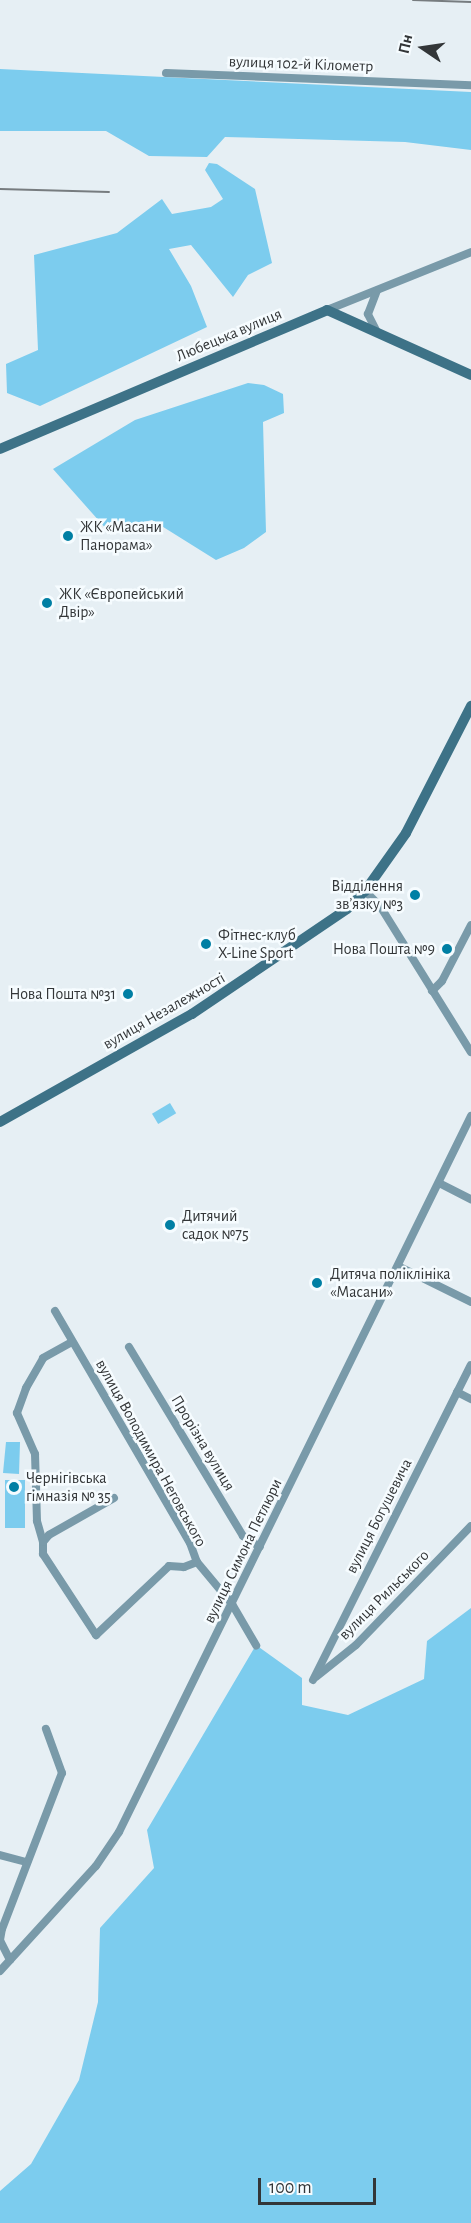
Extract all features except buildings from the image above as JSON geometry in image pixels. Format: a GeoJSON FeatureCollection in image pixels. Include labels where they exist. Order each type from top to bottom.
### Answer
{"type":"FeatureCollection","features":[{"type":"Feature","properties":{"kind":"street","name":"вулиця 102-й Кілометр"},"geometry":{"type":"LineString","coordinates":[[166,73],[471,85]]}},
{"type":"Feature","properties":{"kind":"street","name":"Любецька вулиця"},"geometry":{"type":"LineString","coordinates":[[0,448],[471,252]]}},
{"type":"Feature","properties":{"kind":"street"},"geometry":{"type":"LineString","coordinates":[[376,330],[368,314],[377,291]]}},
{"type":"Feature","properties":{"kind":"street"},"geometry":{"type":"LineString","coordinates":[[327,310],[376,330],[469,375]]}},
{"type":"Feature","properties":{"kind":"street","name":"вулиця Незалежності"},"geometry":{"type":"LineString","coordinates":[[0,1122],[255,975],[335,920],[365,891],[405,833],[471,706]]}},
{"type":"Feature","properties":{"kind":"street"},"geometry":{"type":"LineString","coordinates":[[365,891],[376,900],[471,1052]]}},
{"type":"Feature","properties":{"kind":"street"},"geometry":{"type":"LineString","coordinates":[[432,991],[442,981],[471,925]]}},
{"type":"Feature","properties":{"kind":"street","name":"вулиця Симона Петлюри"},"geometry":{"type":"LineString","coordinates":[[0,1971],[96,1866],[119,1832],[400,1267],[471,1116]]}},
{"type":"Feature","properties":{"kind":"street"},"geometry":{"type":"LineString","coordinates":[[439,1183],[471,1199]]}},
{"type":"Feature","properties":{"kind":"street"},"geometry":{"type":"LineString","coordinates":[[400,1267],[471,1302]]}},
{"type":"Feature","properties":{"kind":"street","name":"вулиця Володимира Неговського"},"geometry":{"type":"LineString","coordinates":[[55,1311],[190,1543],[196,1562],[232,1604],[256,1645]]}},
{"type":"Feature","properties":{"kind":"street"},"geometry":{"type":"LineString","coordinates":[[72,1342],[43,1358],[26,1388],[17,1413],[35,1454],[37,1521],[43,1542],[43,1554],[96,1635],[169,1566],[184,1567],[196,1562]]}},
{"type":"Feature","properties":{"kind":"street","name":"Прорізна вулиця"},"geometry":{"type":"LineString","coordinates":[[129,1347],[243,1536],[260,1547]]}},
{"type":"Feature","properties":{"kind":"street","name":"вулиця Богушевича"},"geometry":{"type":"LineString","coordinates":[[313,1680],[471,1365]]}},
{"type":"Feature","properties":{"kind":"street"},"geometry":{"type":"LineString","coordinates":[[457,1392],[471,1399]]}},
{"type":"Feature","properties":{"kind":"street"},"geometry":{"type":"LineString","coordinates":[[43,1542],[49,1535],[114,1498]]}},
{"type":"Feature","properties":{"kind":"street","name":"вулиця Рильського"},"geometry":{"type":"LineString","coordinates":[[313,1680],[356,1644],[471,1526]]}},
{"type":"Feature","properties":{"kind":"street"},"geometry":{"type":"LineString","coordinates":[[10,1960],[0,1940],[27,1862],[62,1773],[46,1729]]}},
{"type":"Feature","properties":{"kind":"street"},"geometry":{"type":"LineString","coordinates":[[0,1855],[27,1862]]}},
{"type":"Feature","properties":{"kind":"street"},"geometry":{"type":"LineString","coordinates":[[0,1956],[10,1960]]}},
{"type":"Feature","properties":{"kind":"shaded area"},"geometry":{"type":"Polygon","coordinates":[[[0,69],[471,92],[471,150],[405,142],[225,137],[207,157],[149,156],[106,131],[0,131],[0,69]]]}},
{"type":"Feature","properties":{"kind":"shaded area"},"geometry":{"type":"Polygon","coordinates":[[[209,163],[217,164],[255,189],[272,263],[248,275],[233,297],[191,245],[169,249],[191,286],[207,327],[40,406],[7,393],[6,364],[38,350],[34,255],[117,233],[162,199],[172,214],[211,207],[223,199],[205,170],[209,163]]]}},
{"type":"Feature","properties":{"kind":"shaded area"},"geometry":{"type":"Polygon","coordinates":[[[248,383],[264,385],[283,394],[284,413],[263,422],[266,532],[244,548],[216,560],[152,520],[108,531],[53,469],[135,420],[248,383]]]}},
{"type":"Feature","properties":{"kind":"shaded area"},"geometry":{"type":"Polygon","coordinates":[[[170,1103],[176,1113],[158,1124],[152,1114],[170,1103]]]}},
{"type":"Feature","properties":{"kind":"shaded area"},"geometry":{"type":"Polygon","coordinates":[[[6,1442],[20,1442],[19,1474],[3,1473],[6,1442]]]}},
{"type":"Feature","properties":{"kind":"shaded area"},"geometry":{"type":"Polygon","coordinates":[[[5,1480],[25,1480],[25,1528],[5,1528],[5,1480]]]}},
{"type":"Feature","properties":{"kind":"shaded area"},"geometry":{"type":"Polygon","coordinates":[[[471,1608],[471,2223],[0,2223],[0,2191],[31,2164],[79,2080],[98,2002],[100,1928],[154,1868],[147,1830],[256,1645],[302,1678],[302,1705],[348,1715],[424,1679],[427,1641],[471,1608]]]}},
{"type":"Feature","properties":{"kind":"railway"},"geometry":{"type":"LineString","coordinates":[[413,0],[471,2]]}},
{"type":"Feature","properties":{"kind":"railway"},"geometry":{"type":"LineString","coordinates":[[0,189],[109,192]]}},
{"type":"Feature","properties":{"kind":"place","name":"ЖК «Масани Панорама»"},"geometry":{"type":"Point","coordinates":[68,536]}},
{"type":"Feature","properties":{"kind":"place","name":"ЖК «Європейський Двір»"},"geometry":{"type":"Point","coordinates":[47,603]}},
{"type":"Feature","properties":{"kind":"place","name":"Відділення зв’язку №3"},"geometry":{"type":"Point","coordinates":[415,895]}},
{"type":"Feature","properties":{"kind":"place","name":"Фітнес-клуб X-Line Sport"},"geometry":{"type":"Point","coordinates":[206,944]}},
{"type":"Feature","properties":{"kind":"place","name":"Нова Пошта №9"},"geometry":{"type":"Point","coordinates":[447,949]}},
{"type":"Feature","properties":{"kind":"place","name":"Нова Пошта №31"},"geometry":{"type":"Point","coordinates":[128,994]}},
{"type":"Feature","properties":{"kind":"place","name":"Дитячий садок №75"},"geometry":{"type":"Point","coordinates":[170,1225]}},
{"type":"Feature","properties":{"kind":"place","name":"Дитяча поліклініка «Масани»"},"geometry":{"type":"Point","coordinates":[317,1283]}},
{"type":"Feature","properties":{"kind":"place","name":"Чернігівська гімназія № 35"},"geometry":{"type":"Point","coordinates":[14,1487]}}]}
